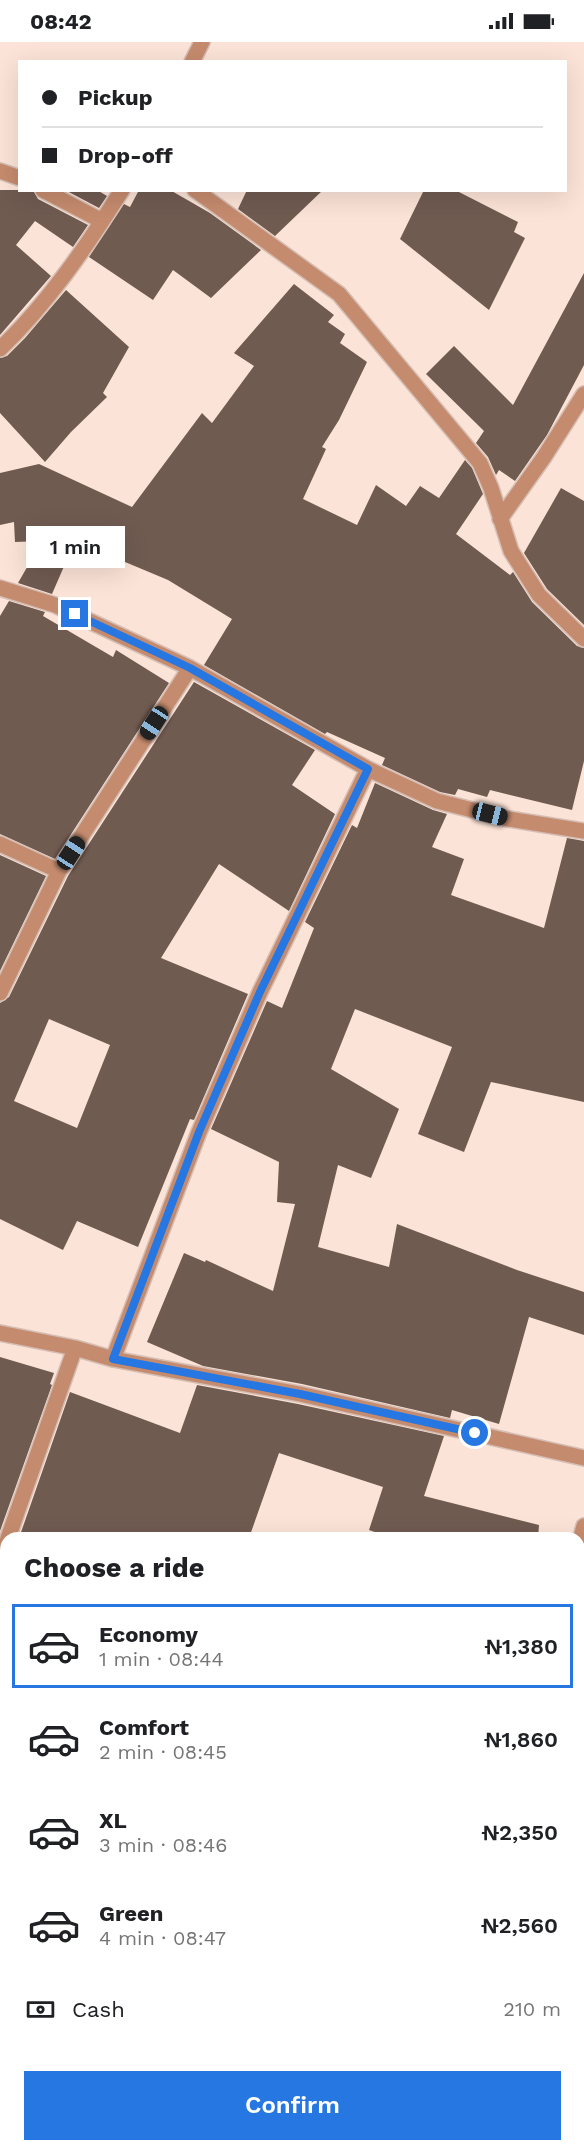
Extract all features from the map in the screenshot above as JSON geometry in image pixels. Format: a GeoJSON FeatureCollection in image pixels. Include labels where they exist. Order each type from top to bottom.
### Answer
{"type":"FeatureCollection","features":[{"type":"Feature","properties":{"kind":"street"},"geometry":{"type":"LineString","coordinates":[[193,60],[202,42]]}},
{"type":"Feature","properties":{"kind":"street"},"geometry":{"type":"LineString","coordinates":[[0,171],[18,177]]}},
{"type":"Feature","properties":{"kind":"street"},"geometry":{"type":"LineString","coordinates":[[47,192],[102,221]]}},
{"type":"Feature","properties":{"kind":"street"},"geometry":{"type":"LineString","coordinates":[[0,349],[42,304],[121,192]]}},
{"type":"Feature","properties":{"kind":"street"},"geometry":{"type":"LineString","coordinates":[[198,192],[339,294],[480,463],[491,488],[511,551],[539,595],[584,639]]}},
{"type":"Feature","properties":{"kind":"street"},"geometry":{"type":"LineString","coordinates":[[500,519],[544,457],[584,394]]}},
{"type":"Feature","properties":{"kind":"street"},"geometry":{"type":"LineString","coordinates":[[0,588],[55,605],[190,668],[368,769],[437,801],[508,819],[584,831]]}},
{"type":"Feature","properties":{"kind":"street"},"geometry":{"type":"LineString","coordinates":[[0,993],[59,871],[190,668]]}},
{"type":"Feature","properties":{"kind":"street"},"geometry":{"type":"LineString","coordinates":[[113,1359],[204,1121],[260,992],[368,769]]}},
{"type":"Feature","properties":{"kind":"street"},"geometry":{"type":"LineString","coordinates":[[0,844],[59,871]]}},
{"type":"Feature","properties":{"kind":"street"},"geometry":{"type":"LineString","coordinates":[[0,1332],[75,1348],[113,1359],[300,1394],[584,1458]]}},
{"type":"Feature","properties":{"kind":"street"},"geometry":{"type":"LineString","coordinates":[[10,1532],[75,1348]]}},
{"type":"Feature","properties":{"kind":"building"},"geometry":{"type":"Polygon","coordinates":[[[0,190],[34,192],[38,199],[88,225],[73,247],[35,221],[16,245],[51,276],[0,335],[0,190]]]}},
{"type":"Feature","properties":{"kind":"building"},"geometry":{"type":"Polygon","coordinates":[[[69,192],[100,192],[107,196],[99,208],[69,192]]]}},
{"type":"Feature","properties":{"kind":"building"},"geometry":{"type":"Polygon","coordinates":[[[138,192],[173,192],[210,213],[261,250],[211,298],[173,270],[153,300],[89,257],[124,204],[130,207],[138,192]]]}},
{"type":"Feature","properties":{"kind":"building"},"geometry":{"type":"Polygon","coordinates":[[[246,192],[321,192],[275,236],[238,209],[246,192]]]}},
{"type":"Feature","properties":{"kind":"building"},"geometry":{"type":"Polygon","coordinates":[[[423,192],[459,192],[518,222],[514,232],[525,238],[489,310],[400,239],[423,192]]]}},
{"type":"Feature","properties":{"kind":"building"},"geometry":{"type":"Polygon","coordinates":[[[584,273],[584,365],[547,435],[515,481],[499,470],[496,475],[488,457],[476,443],[484,431],[426,374],[454,346],[513,405],[584,273]]]}},
{"type":"Feature","properties":{"kind":"building"},"geometry":{"type":"Polygon","coordinates":[[[294,284],[334,315],[328,322],[345,334],[340,343],[367,362],[339,420],[322,447],[326,449],[303,499],[357,525],[376,485],[406,506],[420,486],[439,498],[465,460],[472,468],[483,494],[456,534],[510,575],[513,572],[532,602],[577,646],[584,648],[584,761],[572,810],[490,790],[487,797],[458,789],[455,795],[440,792],[382,765],[385,758],[327,732],[325,734],[204,665],[232,619],[168,580],[75,541],[52,594],[18,583],[42,541],[15,542],[14,522],[0,525],[0,473],[39,464],[132,507],[202,413],[212,423],[254,366],[234,353],[294,284]]]}},
{"type":"Feature","properties":{"kind":"building"},"geometry":{"type":"Polygon","coordinates":[[[66,290],[129,347],[103,393],[107,397],[71,432],[45,462],[0,413],[0,358],[7,356],[25,338],[66,290]]]}},
{"type":"Feature","properties":{"kind":"building"},"geometry":{"type":"Polygon","coordinates":[[[561,488],[584,501],[584,625],[547,589],[524,553],[561,488]]]}},
{"type":"Feature","properties":{"kind":"building"},"geometry":{"type":"Polygon","coordinates":[[[9,601],[45,612],[43,616],[113,657],[116,650],[169,683],[55,859],[0,834],[0,616],[9,601]]]}},
{"type":"Feature","properties":{"kind":"building"},"geometry":{"type":"Polygon","coordinates":[[[194,682],[315,750],[292,785],[335,814],[289,911],[219,864],[161,958],[248,994],[194,1120],[190,1119],[138,1247],[77,1221],[63,1250],[0,1219],[0,1003],[9,997],[68,876],[194,682]],[[49,1019],[14,1101],[77,1128],[110,1045],[49,1019]]]}},
{"type":"Feature","properties":{"kind":"building"},"geometry":{"type":"Polygon","coordinates":[[[375,783],[433,810],[447,814],[432,847],[464,859],[451,895],[544,928],[567,838],[584,841],[584,1102],[491,1082],[464,1152],[418,1134],[452,1047],[355,1009],[331,1069],[399,1109],[371,1178],[338,1165],[318,1247],[389,1267],[397,1224],[517,1270],[584,1292],[584,1335],[529,1317],[499,1424],[452,1410],[450,1418],[302,1384],[203,1366],[147,1342],[184,1253],[205,1262],[206,1260],[273,1291],[295,1204],[277,1202],[279,1162],[211,1129],[267,1001],[282,1008],[314,928],[305,922],[352,825],[357,828],[375,783]]]}},
{"type":"Feature","properties":{"kind":"building"},"geometry":{"type":"Polygon","coordinates":[[[0,855],[46,876],[0,971],[0,855]]]}},
{"type":"Feature","properties":{"kind":"building"},"geometry":{"type":"Polygon","coordinates":[[[0,1357],[54,1373],[50,1384],[52,1385],[0,1531],[0,1357]]]}},
{"type":"Feature","properties":{"kind":"building"},"geometry":{"type":"Polygon","coordinates":[[[197,1385],[298,1404],[444,1436],[424,1496],[539,1525],[538,1532],[375,1532],[369,1530],[383,1487],[279,1453],[251,1532],[21,1532],[70,1392],[180,1433],[197,1385]]]}},
{"type":"Feature","properties":{"kind":"route"},"geometry":{"type":"LineString","coordinates":[[75,614],[190,668],[368,769],[260,992],[199,1132],[113,1359],[300,1394],[475,1433]]}}]}
